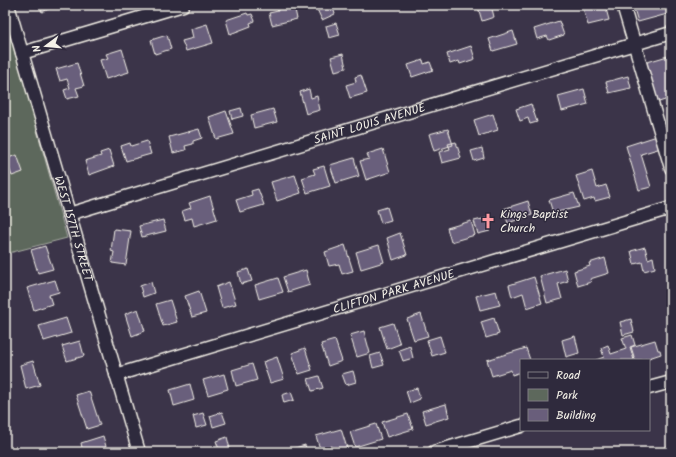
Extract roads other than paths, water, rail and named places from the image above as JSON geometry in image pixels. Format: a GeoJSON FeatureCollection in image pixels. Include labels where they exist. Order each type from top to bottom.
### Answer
{"type":"FeatureCollection","features":[{"type":"Feature","properties":{"kind":"street","name":"WEST 157TH STREET"},"geometry":{"type":"LineString","coordinates":[[8,5],[139,452]]}},
{"type":"Feature","properties":{"kind":"street"},"geometry":{"type":"LineString","coordinates":[[22,53],[183,5]]}},
{"type":"Feature","properties":{"kind":"street"},"geometry":{"type":"LineString","coordinates":[[623,5],[668,148],[671,168]]}},
{"type":"Feature","properties":{"kind":"street","name":"SAINT LOUIS AVENUE"},"geometry":{"type":"LineString","coordinates":[[69,214],[671,33]]}},
{"type":"Feature","properties":{"kind":"street","name":"CLIFTON PARK AVENUE"},"geometry":{"type":"LineString","coordinates":[[116,375],[671,208]]}},
{"type":"Feature","properties":{"kind":"street"},"geometry":{"type":"LineString","coordinates":[[650,388],[671,382]]}},
{"type":"Feature","properties":{"kind":"street"},"geometry":{"type":"LineString","coordinates":[[434,452],[520,426]]}},
{"type":"Feature","properties":{"kind":"place","name":"Kings Baptist Church"},"geometry":{"type":"Point","coordinates":[488,221]}}]}
